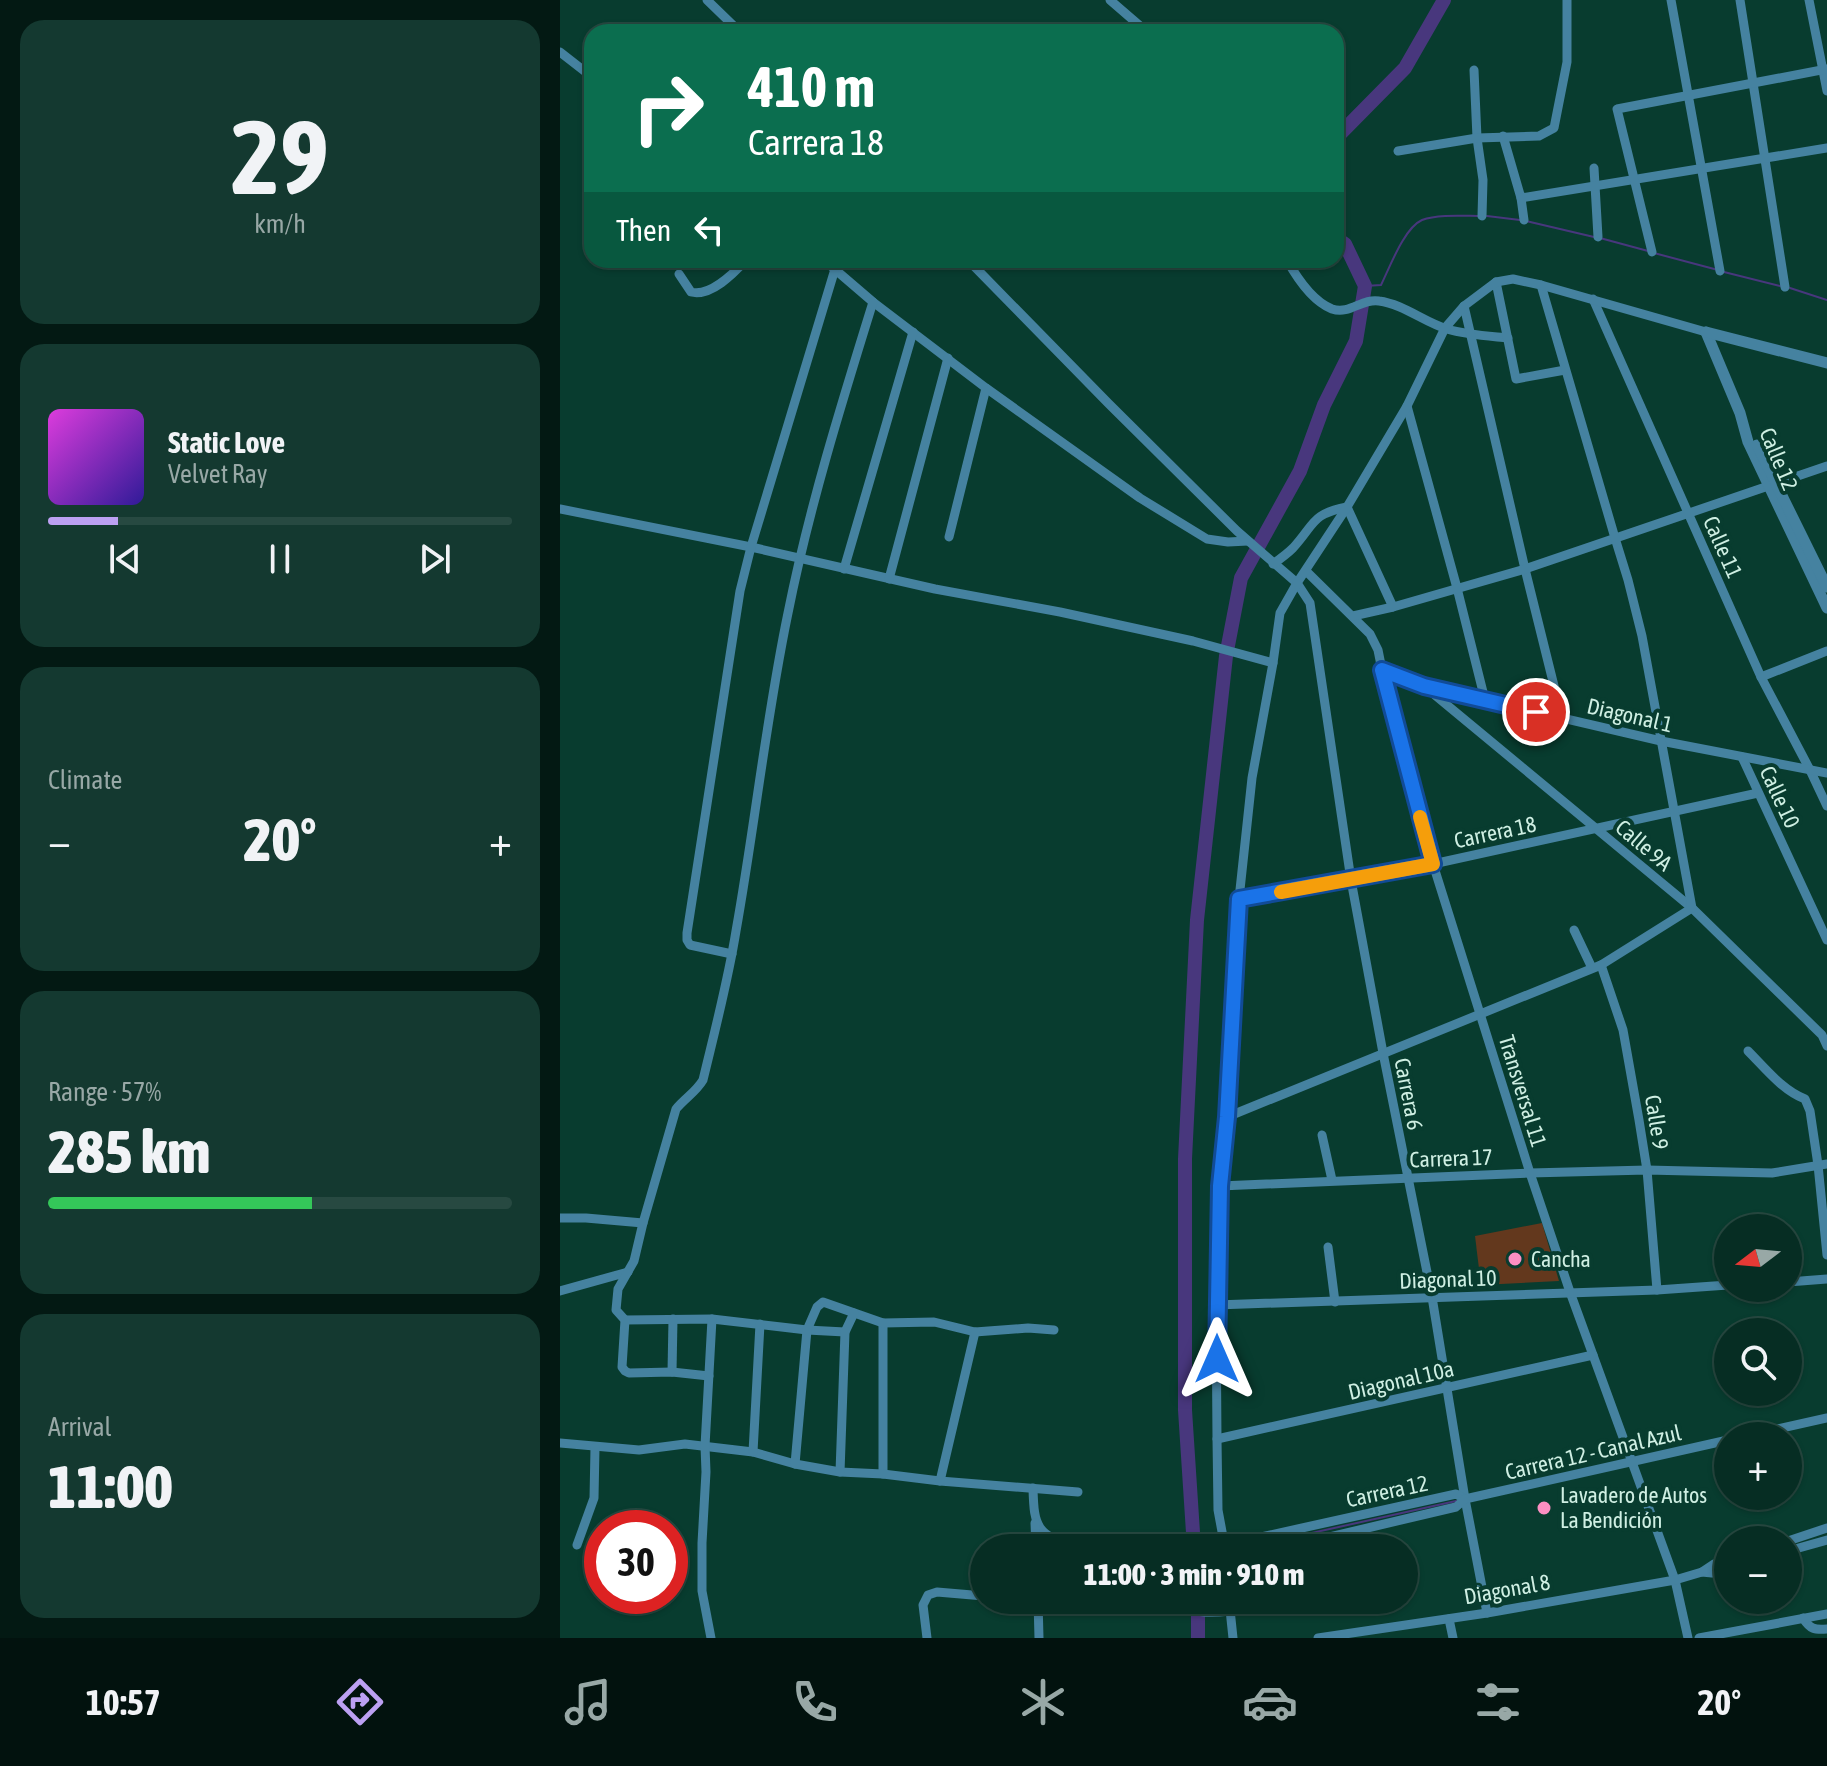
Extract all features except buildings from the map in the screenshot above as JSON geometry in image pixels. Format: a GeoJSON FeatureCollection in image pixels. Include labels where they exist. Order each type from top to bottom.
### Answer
{"type":"FeatureCollection","features":[{"type":"Feature","properties":{"kind":"street"},"geometry":{"type":"LineString","coordinates":[[707,0],[732,24]]}},
{"type":"Feature","properties":{"kind":"street"},"geometry":{"type":"LineString","coordinates":[[1110,0],[1138,24]]}},
{"type":"Feature","properties":{"kind":"street"},"geometry":{"type":"LineString","coordinates":[[1398,151],[1477,138],[1539,136],[1554,128],[1567,62],[1567,0]]}},
{"type":"Feature","properties":{"kind":"street"},"geometry":{"type":"LineString","coordinates":[[1671,0],[1720,271]]}},
{"type":"Feature","properties":{"kind":"street"},"geometry":{"type":"LineString","coordinates":[[1740,0],[1785,287]]}},
{"type":"Feature","properties":{"kind":"street"},"geometry":{"type":"LineString","coordinates":[[1809,0],[1827,91]]}},
{"type":"Feature","properties":{"kind":"street"},"geometry":{"type":"LineString","coordinates":[[560,52],[584,71]]}},
{"type":"Feature","properties":{"kind":"street"},"geometry":{"type":"LineString","coordinates":[[1474,70],[1477,138],[1483,180],[1482,216]]}},
{"type":"Feature","properties":{"kind":"street"},"geometry":{"type":"LineString","coordinates":[[1652,252],[1617,109],[1824,70]]}},
{"type":"Feature","properties":{"kind":"street"},"geometry":{"type":"LineString","coordinates":[[1503,136],[1521,198],[1524,220]]}},
{"type":"Feature","properties":{"kind":"street"},"geometry":{"type":"LineString","coordinates":[[1521,198],[1827,148]]}},
{"type":"Feature","properties":{"kind":"street"},"geometry":{"type":"LineString","coordinates":[[1594,168],[1598,237]]}},
{"type":"Feature","properties":{"kind":"street"},"geometry":{"type":"LineString","coordinates":[[679,274],[691,292],[700,294],[731,277],[739,268]]}},
{"type":"Feature","properties":{"kind":"street"},"geometry":{"type":"LineString","coordinates":[[976,268],[1248,541],[1297,583]]}},
{"type":"Feature","properties":{"kind":"street"},"geometry":{"type":"LineString","coordinates":[[1291,268],[1309,291],[1324,305],[1335,310],[1347,311],[1374,300],[1389,302],[1445,328],[1508,338]]}},
{"type":"Feature","properties":{"kind":"street"},"geometry":{"type":"LineString","coordinates":[[732,954],[690,945],[687,933],[740,591],[835,269],[986,388],[1140,498],[1207,539],[1248,541]]}},
{"type":"Feature","properties":{"kind":"street"},"geometry":{"type":"LineString","coordinates":[[1217,1439],[1216,1305],[1220,1186],[1227,1117],[1239,899],[1252,778],[1280,613],[1297,583],[1407,406],[1445,328],[1464,306],[1496,282],[1513,279],[1541,285],[1827,363]]}},
{"type":"Feature","properties":{"kind":"street"},"geometry":{"type":"LineString","coordinates":[[1496,282],[1516,379],[1565,370]]}},
{"type":"Feature","properties":{"kind":"street"},"geometry":{"type":"LineString","coordinates":[[1227,1117],[1596,966],[1692,908],[1642,636],[1541,285]]}},
{"type":"Feature","properties":{"kind":"street","name":"Calle 11"},"geometry":{"type":"LineString","coordinates":[[1593,299],[1761,677],[1827,806]]}},
{"type":"Feature","properties":{"kind":"street"},"geometry":{"type":"LineString","coordinates":[[709,1376],[625,1371],[622,1367],[625,1320],[616,1310],[618,1289],[634,1261],[676,1109],[697,1090],[703,1080],[732,954],[788,613],[832,438],[873,302]]}},
{"type":"Feature","properties":{"kind":"street"},"geometry":{"type":"LineString","coordinates":[[1464,306],[1562,718]]}},
{"type":"Feature","properties":{"kind":"street"},"geometry":{"type":"LineString","coordinates":[[844,569],[913,332]]}},
{"type":"Feature","properties":{"kind":"street","name":"Calle 12"},"geometry":{"type":"LineString","coordinates":[[1706,332],[1740,413],[1748,442],[1827,587]]}},
{"type":"Feature","properties":{"kind":"street"},"geometry":{"type":"LineString","coordinates":[[889,579],[948,358]]}},
{"type":"Feature","properties":{"kind":"street"},"geometry":{"type":"LineString","coordinates":[[949,537],[986,388]]}},
{"type":"Feature","properties":{"kind":"street"},"geometry":{"type":"LineString","coordinates":[[1407,406],[1485,700]]}},
{"type":"Feature","properties":{"kind":"street"},"geometry":{"type":"LineString","coordinates":[[1353,616],[1525,569],[1827,466]]}},
{"type":"Feature","properties":{"kind":"street","name":"Calle 12"},"geometry":{"type":"LineString","coordinates":[[1772,485],[1827,608]]}},
{"type":"Feature","properties":{"kind":"street"},"geometry":{"type":"LineString","coordinates":[[1273,564],[1292,549],[1312,522],[1347,507]]}},
{"type":"Feature","properties":{"kind":"street"},"geometry":{"type":"LineString","coordinates":[[1347,507],[1393,607]]}},
{"type":"Feature","properties":{"kind":"street"},"geometry":{"type":"LineString","coordinates":[[560,509],[751,547],[935,589],[1060,612],[1193,641],[1273,663]]}},
{"type":"Feature","properties":{"kind":"street","name":"Transversal 11"},"geometry":{"type":"LineString","coordinates":[[1306,571],[1370,634],[1378,650],[1433,864],[1570,1292],[1675,1580],[1688,1638]]}},
{"type":"Feature","properties":{"kind":"street","name":"Carrera 6"},"geometry":{"type":"LineString","coordinates":[[1297,583],[1310,603],[1351,880],[1432,1297],[1487,1613]]}},
{"type":"Feature","properties":{"kind":"street"},"geometry":{"type":"LineString","coordinates":[[1761,677],[1827,651]]}},
{"type":"Feature","properties":{"kind":"street","name":"Diagonal 1"},"geometry":{"type":"LineString","coordinates":[[1382,670],[1424,686],[1661,741],[1827,773]]}},
{"type":"Feature","properties":{"kind":"street","name":"Calle 9A"},"geometry":{"type":"LineString","coordinates":[[1424,686],[1692,908],[1825,1034],[1827,1046]]}},
{"type":"Feature","properties":{"kind":"street","name":"Calle 10"},"geometry":{"type":"LineString","coordinates":[[1742,757],[1827,940]]}},
{"type":"Feature","properties":{"kind":"street","name":"Carrera 18"},"geometry":{"type":"LineString","coordinates":[[1239,899],[1433,864],[1758,793]]}},
{"type":"Feature","properties":{"kind":"street","name":"Calle 9"},"geometry":{"type":"LineString","coordinates":[[1574,930],[1596,966],[1623,1030],[1647,1170],[1657,1290]]}},
{"type":"Feature","properties":{"kind":"street"},"geometry":{"type":"LineString","coordinates":[[1748,1051],[1786,1089],[1805,1099],[1810,1111],[1823,1164],[1827,1255]]}},
{"type":"Feature","properties":{"kind":"street"},"geometry":{"type":"LineString","coordinates":[[1322,1135],[1332,1180]]}},
{"type":"Feature","properties":{"kind":"street","name":"Carrera 17"},"geometry":{"type":"LineString","coordinates":[[1220,1186],[1647,1170],[1772,1173],[1823,1164]]}},
{"type":"Feature","properties":{"kind":"street"},"geometry":{"type":"LineString","coordinates":[[560,1218],[643,1223]]}},
{"type":"Feature","properties":{"kind":"street"},"geometry":{"type":"LineString","coordinates":[[1328,1247],[1335,1302]]}},
{"type":"Feature","properties":{"kind":"street"},"geometry":{"type":"LineString","coordinates":[[560,1291],[628,1272]]}},
{"type":"Feature","properties":{"kind":"street"},"geometry":{"type":"LineString","coordinates":[[1802,1281],[1827,1279]]}},
{"type":"Feature","properties":{"kind":"street","name":"Diagonal 10"},"geometry":{"type":"LineString","coordinates":[[1216,1305],[1714,1286]]}},
{"type":"Feature","properties":{"kind":"street"},"geometry":{"type":"LineString","coordinates":[[795,1464],[807,1330],[817,1307],[823,1302],[883,1323],[934,1322],[975,1332],[1028,1328],[1054,1330]]}},
{"type":"Feature","properties":{"kind":"street"},"geometry":{"type":"LineString","coordinates":[[840,1472],[845,1332],[854,1313]]}},
{"type":"Feature","properties":{"kind":"street"},"geometry":{"type":"LineString","coordinates":[[672,1372],[673,1319]]}},
{"type":"Feature","properties":{"kind":"street"},"geometry":{"type":"LineString","coordinates":[[625,1320],[712,1319],[845,1332]]}},
{"type":"Feature","properties":{"kind":"street"},"geometry":{"type":"LineString","coordinates":[[711,1638],[702,1591],[702,1543],[712,1319]]}},
{"type":"Feature","properties":{"kind":"street"},"geometry":{"type":"LineString","coordinates":[[883,1323],[883,1474]]}},
{"type":"Feature","properties":{"kind":"street"},"geometry":{"type":"LineString","coordinates":[[753,1452],[760,1324]]}},
{"type":"Feature","properties":{"kind":"street"},"geometry":{"type":"LineString","coordinates":[[940,1481],[975,1332]]}},
{"type":"Feature","properties":{"kind":"street","name":"Diagonal 10a"},"geometry":{"type":"LineString","coordinates":[[1217,1439],[1593,1355]]}},
{"type":"Feature","properties":{"kind":"street"},"geometry":{"type":"LineString","coordinates":[[1802,1424],[1827,1418]]}},
{"type":"Feature","properties":{"kind":"street","name":"Carrera 12"},"geometry":{"type":"LineString","coordinates":[[1217,1439],[1218,1510],[1223,1537],[1234,1541],[1456,1494],[1465,1499],[1456,1507],[1342,1534]]}},
{"type":"Feature","properties":{"kind":"street"},"geometry":{"type":"LineString","coordinates":[[560,1443],[639,1450],[685,1444],[753,1452],[840,1472],[1078,1492]]}},
{"type":"Feature","properties":{"kind":"street","name":"Carrera 12 - Canal Azul"},"geometry":{"type":"LineString","coordinates":[[1465,1499],[1714,1443]]}},
{"type":"Feature","properties":{"kind":"street"},"geometry":{"type":"LineString","coordinates":[[577,1545],[594,1498],[595,1448]]}},
{"type":"Feature","properties":{"kind":"street"},"geometry":{"type":"LineString","coordinates":[[1033,1488],[1036,1534]]}},
{"type":"Feature","properties":{"kind":"street"},"geometry":{"type":"LineString","coordinates":[[1035,1520],[1046,1534]]}},
{"type":"Feature","properties":{"kind":"street"},"geometry":{"type":"LineString","coordinates":[[1802,1536],[1827,1528]]}},
{"type":"Feature","properties":{"kind":"street"},"geometry":{"type":"LineString","coordinates":[[1802,1547],[1827,1540]]}},
{"type":"Feature","properties":{"kind":"street","name":"Diagonal 8"},"geometry":{"type":"LineString","coordinates":[[1318,1638],[1487,1613],[1675,1580],[1702,1572],[1714,1564]]}},
{"type":"Feature","properties":{"kind":"street","name":"Diagonal 8"},"geometry":{"type":"LineString","coordinates":[[1702,1572],[1714,1572]]}},
{"type":"Feature","properties":{"kind":"street"},"geometry":{"type":"LineString","coordinates":[[927,1638],[923,1605],[928,1595],[937,1592],[970,1595]]}},
{"type":"Feature","properties":{"kind":"street"},"geometry":{"type":"LineString","coordinates":[[1038,1614],[1039,1638]]}},
{"type":"Feature","properties":{"kind":"street"},"geometry":{"type":"LineString","coordinates":[[1230,1614],[1233,1638]]}},
{"type":"Feature","properties":{"kind":"street"},"geometry":{"type":"LineString","coordinates":[[1699,1638],[1827,1614]]}},
{"type":"Feature","properties":{"kind":"street"},"geometry":{"type":"LineString","coordinates":[[1803,1618],[1814,1630],[1827,1629]]}},
{"type":"Feature","properties":{"kind":"street"},"geometry":{"type":"LineString","coordinates":[[1803,1618],[1806,1638]]}},
{"type":"Feature","properties":{"kind":"street"},"geometry":{"type":"LineString","coordinates":[[1449,1619],[1453,1638]]}},
{"type":"Feature","properties":{"kind":"shaded area","name":"Cancha"},"geometry":{"type":"Polygon","coordinates":[[[1542,1223],[1559,1281],[1481,1285],[1475,1236],[1542,1223]]]}},
{"type":"Feature","properties":{"kind":"waterway"},"geometry":{"type":"LineString","coordinates":[[1344,130],[1405,68],[1444,0]]}},
{"type":"Feature","properties":{"kind":"waterway"},"geometry":{"type":"LineString","coordinates":[[1365,286],[1381,285],[1403,239],[1415,224],[1443,216],[1480,216]]}},
{"type":"Feature","properties":{"kind":"waterway"},"geometry":{"type":"LineString","coordinates":[[1487,216],[1520,220]]}},
{"type":"Feature","properties":{"kind":"waterway"},"geometry":{"type":"LineString","coordinates":[[1526,221],[1594,237]]}},
{"type":"Feature","properties":{"kind":"waterway"},"geometry":{"type":"LineString","coordinates":[[1600,238],[1648,251]]}},
{"type":"Feature","properties":{"kind":"waterway"},"geometry":{"type":"LineString","coordinates":[[1193,1534],[1185,1410],[1185,1159],[1197,920],[1226,656],[1241,578],[1300,471],[1324,405],[1356,341],[1365,286],[1344,243]]}},
{"type":"Feature","properties":{"kind":"waterway"},"geometry":{"type":"LineString","coordinates":[[1654,253],[1718,270]]}},
{"type":"Feature","properties":{"kind":"waterway"},"geometry":{"type":"LineString","coordinates":[[1724,272],[1780,286]]}},
{"type":"Feature","properties":{"kind":"waterway"},"geometry":{"type":"LineString","coordinates":[[1790,288],[1827,300]]}},
{"type":"Feature","properties":{"kind":"waterway"},"geometry":{"type":"LineString","coordinates":[[1307,1534],[1456,1501]]}},
{"type":"Feature","properties":{"kind":"waterway"},"geometry":{"type":"LineString","coordinates":[[1198,1614],[1198,1638]]}},
{"type":"Feature","properties":{"kind":"slow traffic"},"geometry":{"type":"LineString","coordinates":[[1281,892],[1433,864],[1420,817]]}},
{"type":"Feature","properties":{"kind":"place","name":"Cancha"},"geometry":{"type":"Point","coordinates":[1515,1259]}},
{"type":"Feature","properties":{"kind":"place","name":"Lavadero de Autos La Bendición"},"geometry":{"type":"Point","coordinates":[1544,1508]}},
{"type":"Feature","properties":{"kind":"route"},"geometry":{"type":"LineString","coordinates":[[1217,1359],[1220,1186],[1227,1117],[1239,899],[1433,864],[1382,670],[1424,686],[1536,712]]}}]}
